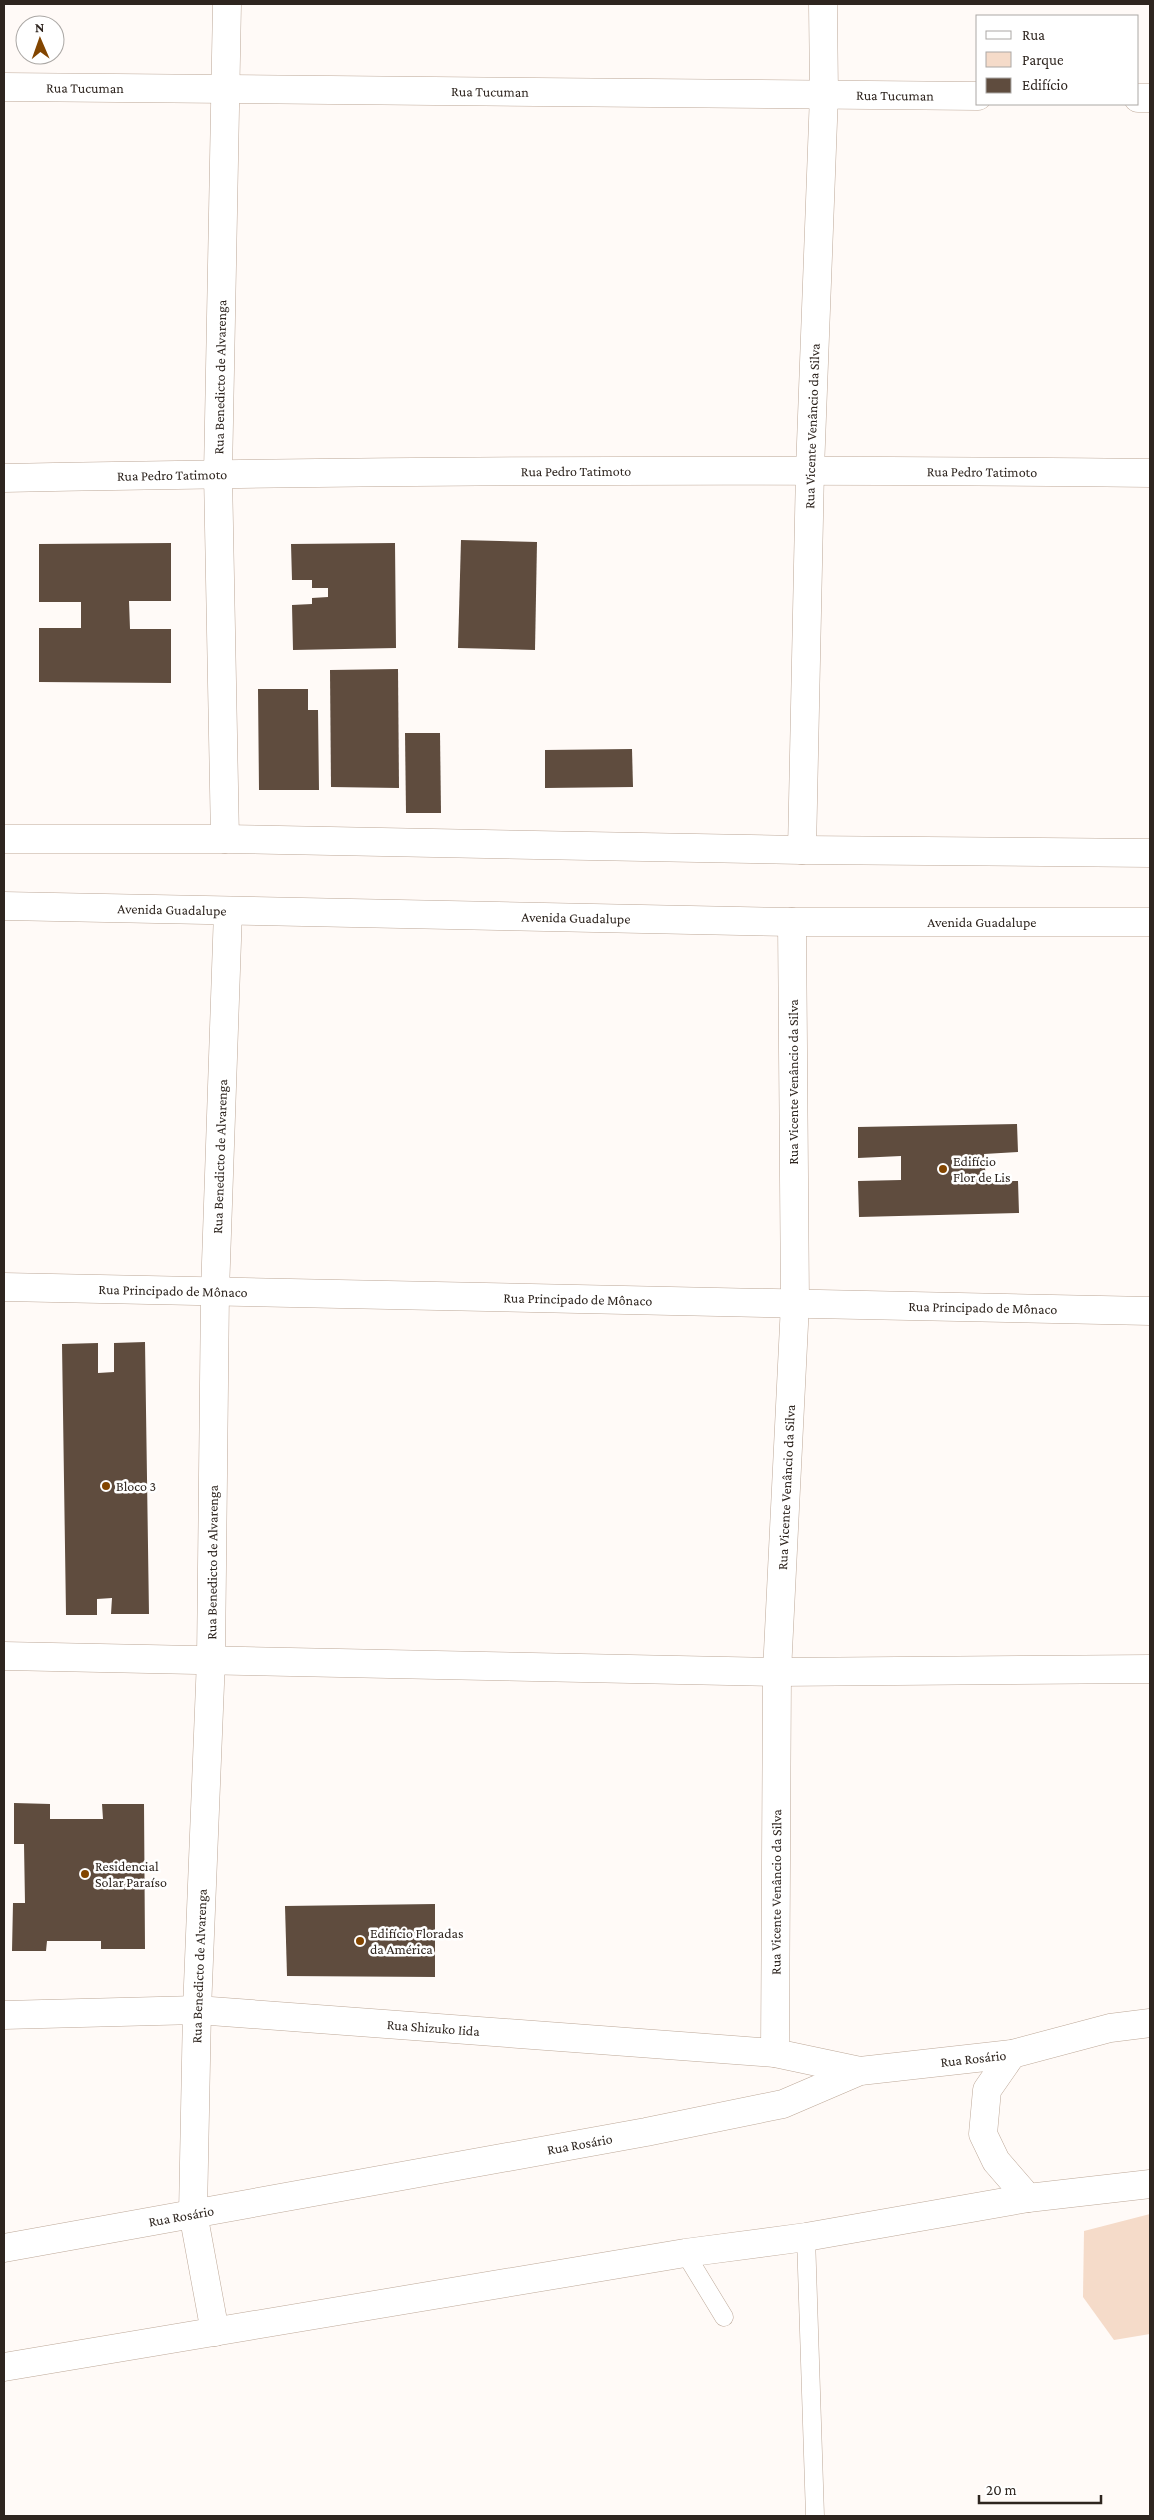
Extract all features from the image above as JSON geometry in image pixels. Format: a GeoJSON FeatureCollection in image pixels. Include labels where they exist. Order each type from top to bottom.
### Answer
{"type":"FeatureCollection","features":[{"type":"Feature","properties":{"kind":"street","name":"Rua Benedicto de Alvarenga"},"geometry":{"type":"LineString","coordinates":[[225,838],[218,474],[227,89],[227,4]]}},
{"type":"Feature","properties":{"kind":"street","name":"Rua Vicente Venâncio da Silva"},"geometry":{"type":"LineString","coordinates":[[802,850],[810,470],[824,94],[823,4]]}},
{"type":"Feature","properties":{"kind":"street","name":"Rua Tucuman"},"geometry":{"type":"LineString","coordinates":[[4,87],[976,96]]}},
{"type":"Feature","properties":{"kind":"street","name":"Rua Pedro Tatimoto"},"geometry":{"type":"LineString","coordinates":[[4,478],[218,474],[810,470],[1150,472]]}},
{"type":"Feature","properties":{"kind":"street"},"geometry":{"type":"LineString","coordinates":[[4,838],[225,838],[802,850],[1150,852]]}},
{"type":"Feature","properties":{"kind":"street","name":"Avenida Guadalupe"},"geometry":{"type":"LineString","coordinates":[[4,906],[792,922],[1150,922]]}},
{"type":"Feature","properties":{"kind":"street","name":"Rua Benedicto de Alvarenga"},"geometry":{"type":"LineString","coordinates":[[216,2332],[192,2213],[197,2010],[211,1659],[216,1292],[228,911]]}},
{"type":"Feature","properties":{"kind":"street","name":"Rua Vicente Venâncio da Silva"},"geometry":{"type":"LineString","coordinates":[[775,2053],[777,1672],[795,1304],[792,922]]}},
{"type":"Feature","properties":{"kind":"street","name":"Rua Principado de Mônaco"},"geometry":{"type":"LineString","coordinates":[[4,1287],[1150,1311]]}},
{"type":"Feature","properties":{"kind":"street"},"geometry":{"type":"LineString","coordinates":[[4,1656],[777,1672],[1150,1669]]}},
{"type":"Feature","properties":{"kind":"street","name":"Rua Shizuko Iida"},"geometry":{"type":"LineString","coordinates":[[4,2015],[197,2010],[775,2053],[860,2071]]}},
{"type":"Feature","properties":{"kind":"street","name":"Rua Rosário"},"geometry":{"type":"LineString","coordinates":[[4,2248],[646,2132],[783,2104],[860,2071],[1012,2054],[1110,2028],[1150,2023]]}},
{"type":"Feature","properties":{"kind":"street"},"geometry":{"type":"LineString","coordinates":[[1012,2054],[987,2090],[983,2134],[996,2161],[1028,2198]]}},
{"type":"Feature","properties":{"kind":"street"},"geometry":{"type":"LineString","coordinates":[[4,2367],[1028,2198],[1150,2184]]}},
{"type":"Feature","properties":{"kind":"lane"},"geometry":{"type":"LineString","coordinates":[[806,2236],[816,2516]]}},
{"type":"Feature","properties":{"kind":"lane"},"geometry":{"type":"LineString","coordinates":[[686,2253],[724,2317]]}},
{"type":"Feature","properties":{"kind":"green space"},"geometry":{"type":"Polygon","coordinates":[[[1150,2214],[1150,2334],[1114,2340],[1083,2297],[1084,2231],[1150,2214]]]}},
{"type":"Feature","properties":{"kind":"building"},"geometry":{"type":"Polygon","coordinates":[[[461,540],[537,542],[535,650],[458,648],[461,540]]]}},
{"type":"Feature","properties":{"kind":"building"},"geometry":{"type":"Polygon","coordinates":[[[171,543],[171,601],[129,601],[130,629],[171,629],[171,683],[39,682],[39,628],[81,628],[81,602],[39,602],[39,544],[171,543]]]}},
{"type":"Feature","properties":{"kind":"building"},"geometry":{"type":"Polygon","coordinates":[[[395,543],[396,648],[293,650],[292,605],[312,604],[312,598],[328,597],[328,588],[312,588],[312,580],[292,580],[291,544],[395,543]]]}},
{"type":"Feature","properties":{"kind":"building"},"geometry":{"type":"Polygon","coordinates":[[[398,669],[399,788],[331,787],[330,670],[398,669]]]}},
{"type":"Feature","properties":{"kind":"building"},"geometry":{"type":"Polygon","coordinates":[[[258,689],[308,689],[308,710],[318,710],[319,790],[259,790],[258,689]]]}},
{"type":"Feature","properties":{"kind":"building"},"geometry":{"type":"Polygon","coordinates":[[[405,733],[440,733],[441,813],[406,813],[405,733]]]}},
{"type":"Feature","properties":{"kind":"building"},"geometry":{"type":"Polygon","coordinates":[[[632,749],[633,787],[545,788],[545,750],[632,749]]]}},
{"type":"Feature","properties":{"kind":"building","name":"Edifício Flor de Lis"},"geometry":{"type":"Polygon","coordinates":[[[1017,1124],[1018,1152],[984,1154],[986,1181],[1018,1181],[1019,1213],[859,1217],[858,1181],[901,1180],[901,1156],[858,1158],[858,1127],[1017,1124]]]}},
{"type":"Feature","properties":{"kind":"building","name":"Bloco 3"},"geometry":{"type":"Polygon","coordinates":[[[145,1342],[149,1614],[111,1614],[112,1598],[97,1599],[97,1615],[66,1615],[62,1344],[98,1343],[98,1373],[114,1372],[114,1343],[145,1342]]]}},
{"type":"Feature","properties":{"kind":"building","name":"Residencial Solar Paraíso"},"geometry":{"type":"Polygon","coordinates":[[[14,1803],[50,1804],[50,1819],[103,1819],[102,1804],[144,1804],[145,1949],[101,1949],[101,1941],[47,1941],[46,1951],[12,1951],[13,1903],[25,1903],[24,1844],[14,1844],[14,1803]]]}},
{"type":"Feature","properties":{"kind":"building","name":"Edifício Floradas da América"},"geometry":{"type":"Polygon","coordinates":[[[435,1904],[435,1977],[287,1976],[285,1906],[435,1904]]]}},
{"type":"Feature","properties":{"kind":"place","name":"Edifício Flor de Lis"},"geometry":{"type":"Point","coordinates":[943,1169]}},
{"type":"Feature","properties":{"kind":"place","name":"Bloco 3"},"geometry":{"type":"Point","coordinates":[106,1486]}},
{"type":"Feature","properties":{"kind":"place","name":"Residencial Solar Paraíso"},"geometry":{"type":"Point","coordinates":[85,1874]}},
{"type":"Feature","properties":{"kind":"place","name":"Edifício Floradas da América"},"geometry":{"type":"Point","coordinates":[360,1941]}}]}
